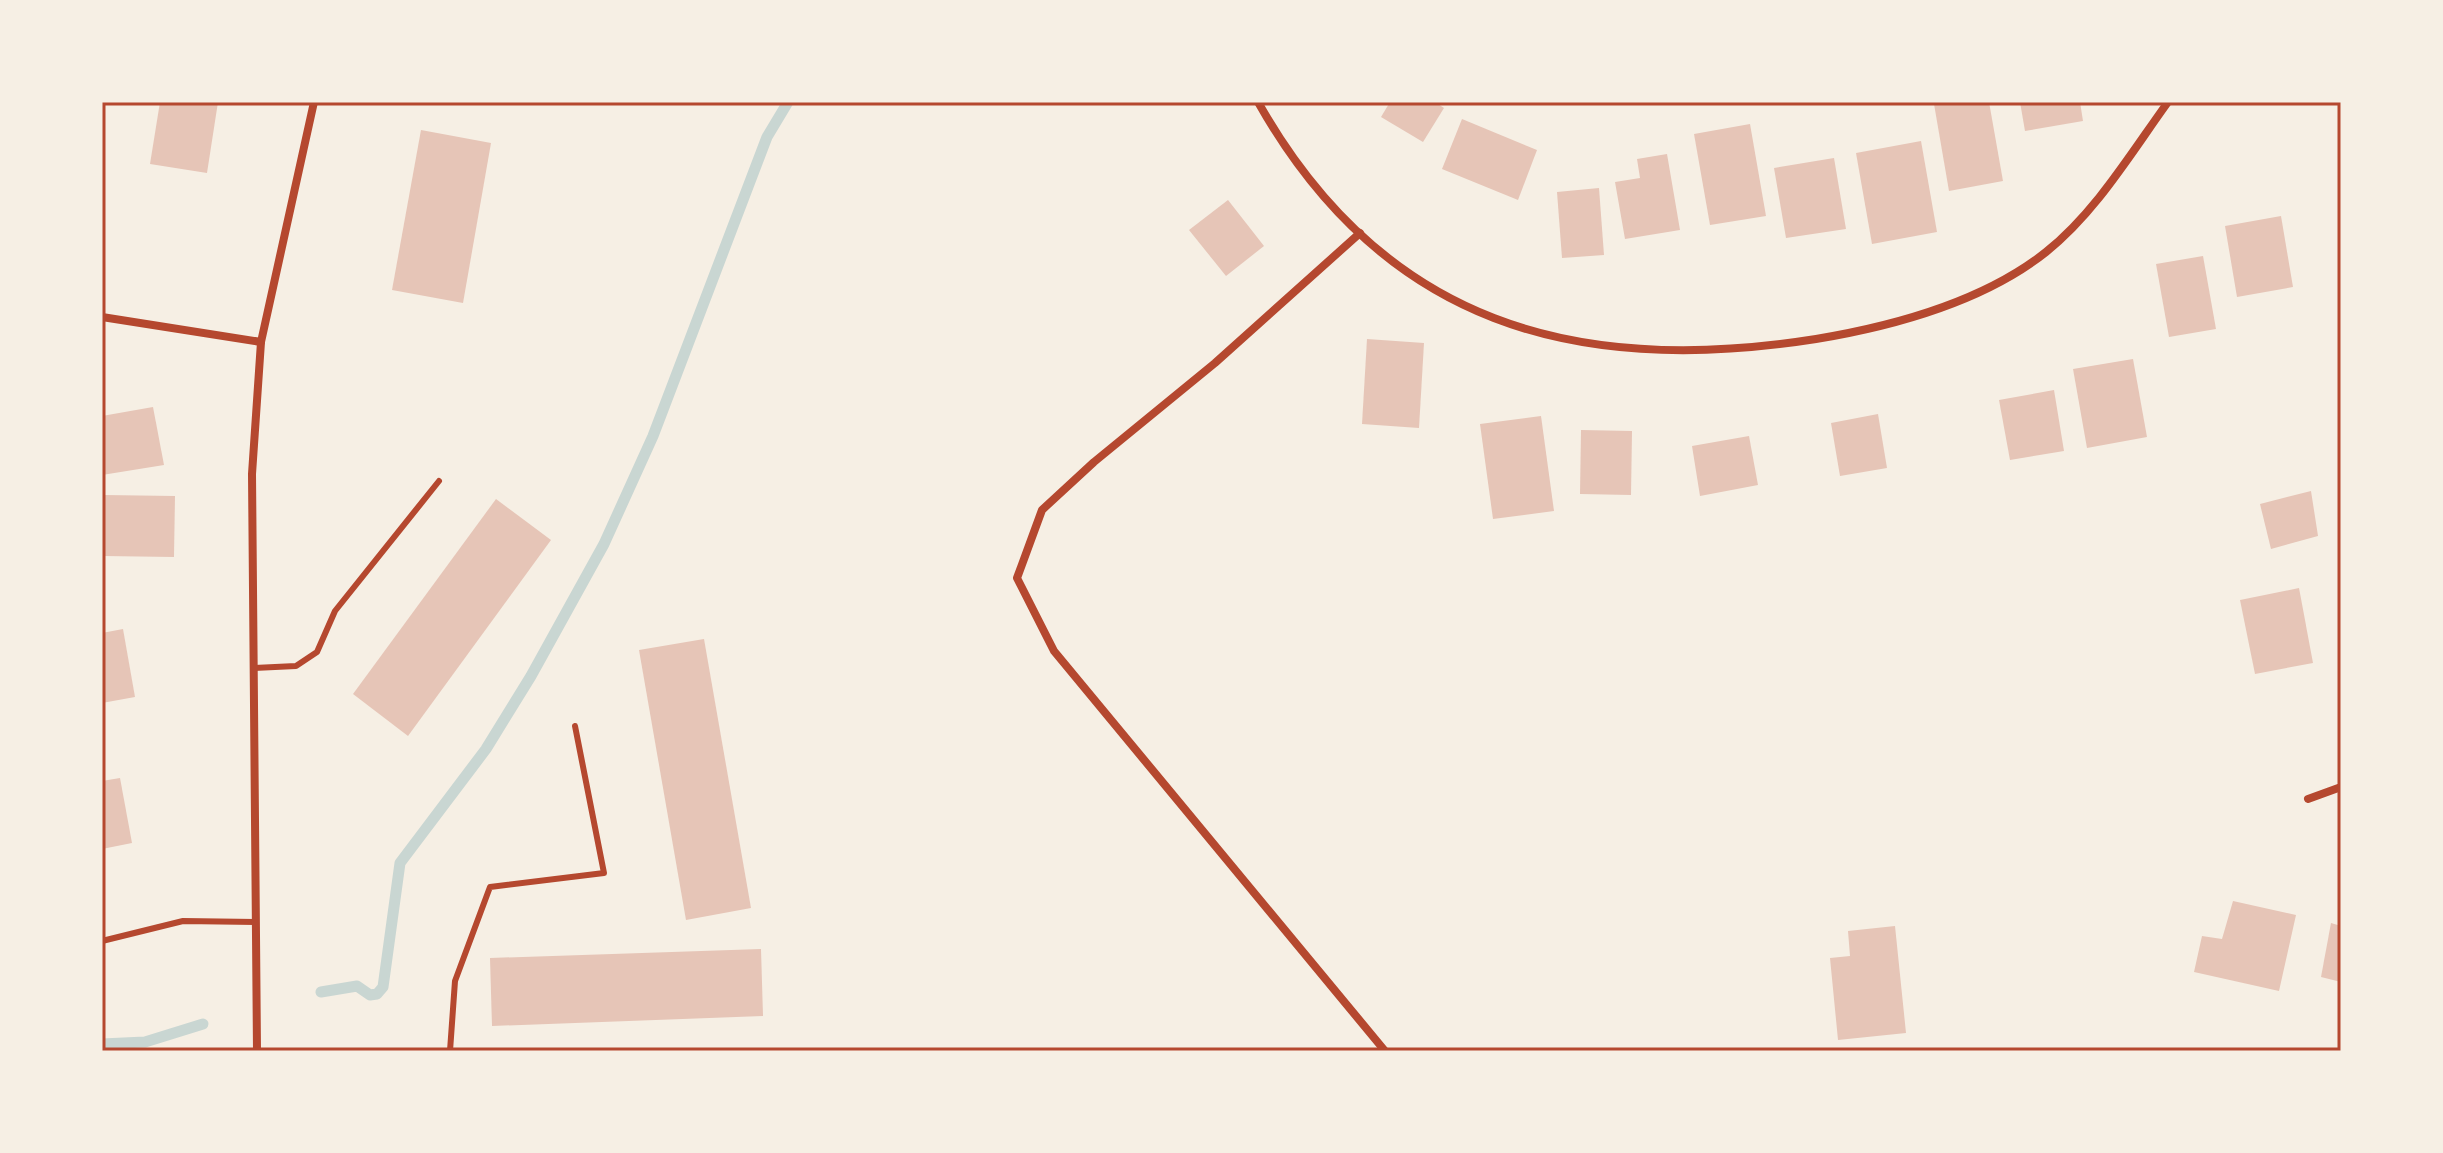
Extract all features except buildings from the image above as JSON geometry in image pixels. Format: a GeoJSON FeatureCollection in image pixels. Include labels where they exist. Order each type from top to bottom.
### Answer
{"type":"FeatureCollection","features":[{"type":"Feature","properties":{"kind":"street"},"geometry":{"type":"LineString","coordinates":[[257,1051],[252,474],[261,342],[314,102]]}},
{"type":"Feature","properties":{"kind":"street"},"geometry":{"type":"LineString","coordinates":[[1258,102],[1294,160],[1360,233],[1398,267],[1439,293],[1504,322],[1560,339],[1615,350],[1724,352],[1842,335],[1919,315],[1978,292],[2044,253],[2074,226],[2103,192],[2168,102]]}},
{"type":"Feature","properties":{"kind":"street"},"geometry":{"type":"LineString","coordinates":[[1360,233],[1215,363],[1094,462],[1042,510],[1017,578],[1054,651],[1385,1051]]}},
{"type":"Feature","properties":{"kind":"street"},"geometry":{"type":"LineString","coordinates":[[102,317],[261,342]]}},
{"type":"Feature","properties":{"kind":"street"},"geometry":{"type":"LineString","coordinates":[[2308,799],[2341,787]]}},
{"type":"Feature","properties":{"kind":"lane"},"geometry":{"type":"LineString","coordinates":[[254,668],[296,666],[317,652],[335,611],[439,481]]}},
{"type":"Feature","properties":{"kind":"lane"},"geometry":{"type":"LineString","coordinates":[[450,1051],[455,981],[490,887],[604,873],[575,726]]}},
{"type":"Feature","properties":{"kind":"lane"},"geometry":{"type":"LineString","coordinates":[[102,941],[183,921],[256,922]]}},
{"type":"Feature","properties":{"kind":"waterway"},"geometry":{"type":"LineString","coordinates":[[321,992],[357,986],[370,995],[377,994],[383,987],[400,863],[486,749],[531,676],[604,544],[653,436],[767,137],[788,102]]}},
{"type":"Feature","properties":{"kind":"waterway"},"geometry":{"type":"LineString","coordinates":[[102,1044],[145,1042],[203,1024]]}}]}
